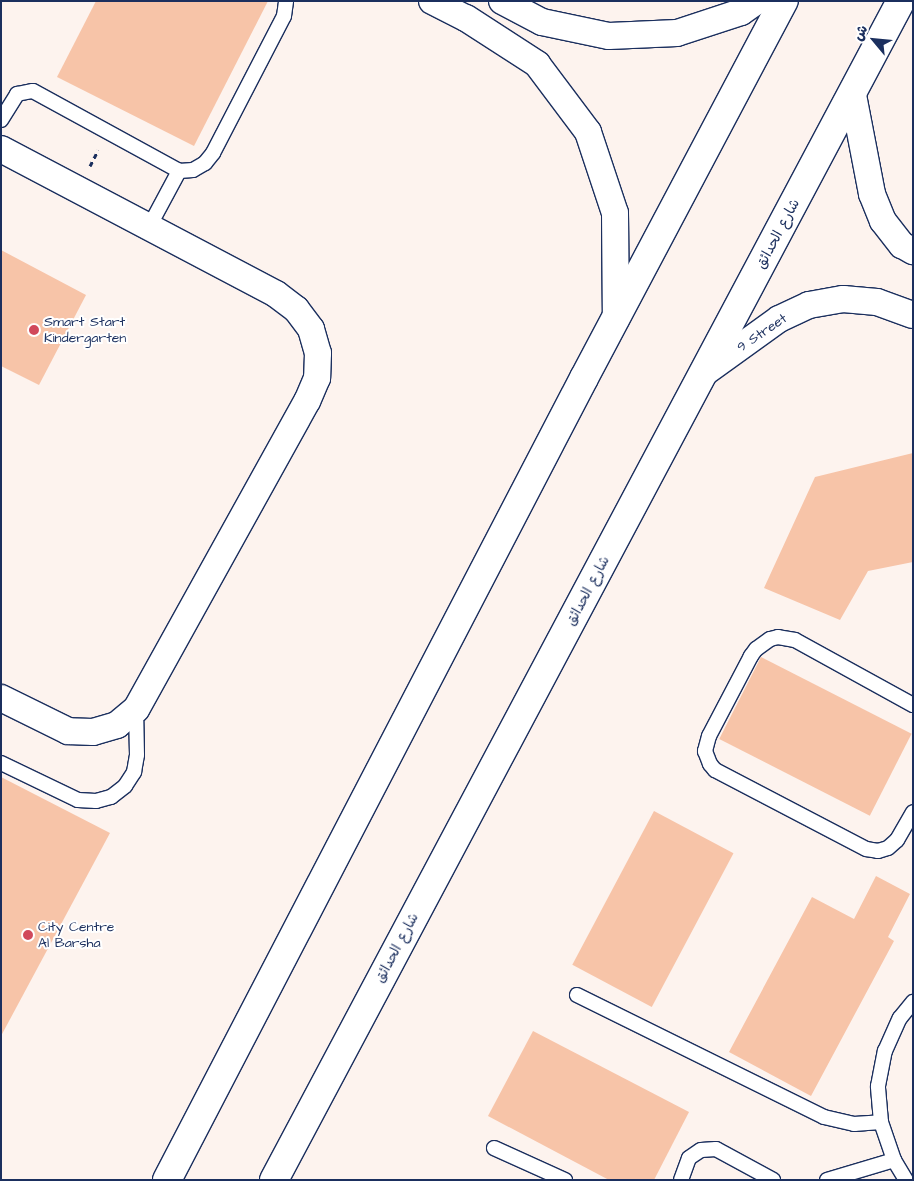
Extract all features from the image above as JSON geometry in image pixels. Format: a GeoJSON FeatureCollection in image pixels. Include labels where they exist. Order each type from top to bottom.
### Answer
{"type":"FeatureCollection","features":[{"type":"Feature","properties":{"kind":"street"},"geometry":{"type":"LineString","coordinates":[[432,1],[466,18],[536,64],[588,132],[615,213],[616,319]]}},
{"type":"Feature","properties":{"kind":"street"},"geometry":{"type":"LineString","coordinates":[[502,1],[542,22],[609,36],[677,33],[742,12],[757,1]]}},
{"type":"Feature","properties":{"kind":"street"},"geometry":{"type":"LineString","coordinates":[[167,1180],[784,1]]}},
{"type":"Feature","properties":{"kind":"street","name":"شارع الحدائق"},"geometry":{"type":"LineString","coordinates":[[274,1180],[853,95],[901,1]]}},
{"type":"Feature","properties":{"kind":"street"},"geometry":{"type":"LineString","coordinates":[[853,95],[872,194],[883,221],[902,245],[913,251]]}},
{"type":"Feature","properties":{"kind":"street"},"geometry":{"type":"LineString","coordinates":[[1,149],[276,294],[296,309],[311,329],[318,353],[317,378],[307,401],[136,709],[117,725],[93,732],[68,731],[1,698]]}},
{"type":"Feature","properties":{"kind":"street","name":"9 Street"},"geometry":{"type":"LineString","coordinates":[[704,373],[778,319],[809,305],[843,299],[877,302],[913,314]]}},
{"type":"Feature","properties":{"kind":"lane"},"geometry":{"type":"LineString","coordinates":[[1,120],[17,94],[33,91],[178,171],[192,170],[205,163],[213,152],[284,16],[286,1]]}},
{"type":"Feature","properties":{"kind":"lane"},"geometry":{"type":"LineString","coordinates":[[148,227],[178,171]]}},
{"type":"Feature","properties":{"kind":"lane"},"geometry":{"type":"LineString","coordinates":[[913,705],[795,640],[778,637],[762,643],[751,656],[706,743],[707,758],[715,770],[866,849],[878,851],[888,848],[897,840],[913,812]]}},
{"type":"Feature","properties":{"kind":"lane"},"geometry":{"type":"LineString","coordinates":[[1,763],[78,800],[96,802],[111,797],[125,786],[134,772],[137,755],[136,709]]}},
{"type":"Feature","properties":{"kind":"lane"},"geometry":{"type":"LineString","coordinates":[[577,995],[824,1117],[854,1124],[881,1122]]}},
{"type":"Feature","properties":{"kind":"lane"},"geometry":{"type":"LineString","coordinates":[[906,1180],[894,1160],[881,1122],[878,1086],[885,1051],[900,1018],[913,1002]]}},
{"type":"Feature","properties":{"kind":"lane"},"geometry":{"type":"LineString","coordinates":[[494,1148],[565,1180]]}},
{"type":"Feature","properties":{"kind":"lane"},"geometry":{"type":"LineString","coordinates":[[680,1180],[689,1158],[701,1150],[716,1149],[773,1180]]}},
{"type":"Feature","properties":{"kind":"lane"},"geometry":{"type":"LineString","coordinates":[[827,1180],[894,1160]]}},
{"type":"Feature","properties":{"kind":"path"},"geometry":{"type":"LineString","coordinates":[[78,190],[108,131]]}},
{"type":"Feature","properties":{"kind":"building"},"geometry":{"type":"Polygon","coordinates":[[[96,1],[268,1],[194,146],[57,77],[96,1]]]}},
{"type":"Feature","properties":{"kind":"building","name":"Smart Start Kindergarten"},"geometry":{"type":"Polygon","coordinates":[[[1,250],[86,295],[39,385],[1,366],[1,250]]]}},
{"type":"Feature","properties":{"kind":"building"},"geometry":{"type":"Polygon","coordinates":[[[913,453],[913,562],[868,571],[840,620],[764,588],[815,477],[913,453]]]}},
{"type":"Feature","properties":{"kind":"building"},"geometry":{"type":"Polygon","coordinates":[[[761,657],[912,734],[870,816],[719,739],[761,657]]]}},
{"type":"Feature","properties":{"kind":"building","name":"City Centre Al Barsha"},"geometry":{"type":"Polygon","coordinates":[[[1,777],[110,833],[1,1036],[1,777]]]}},
{"type":"Feature","properties":{"kind":"building"},"geometry":{"type":"Polygon","coordinates":[[[654,811],[733,853],[652,1007],[572,965],[654,811]]]}},
{"type":"Feature","properties":{"kind":"building"},"geometry":{"type":"Polygon","coordinates":[[[876,876],[910,894],[888,937],[894,941],[811,1096],[729,1052],[812,897],[854,919],[876,876]]]}},
{"type":"Feature","properties":{"kind":"building"},"geometry":{"type":"Polygon","coordinates":[[[533,1031],[689,1112],[654,1180],[609,1180],[488,1116],[533,1031]]]}},
{"type":"Feature","properties":{"kind":"place","name":"Smart Start Kindergarten"},"geometry":{"type":"Point","coordinates":[34,330]}},
{"type":"Feature","properties":{"kind":"place","name":"City Centre Al Barsha"},"geometry":{"type":"Point","coordinates":[28,935]}}]}
